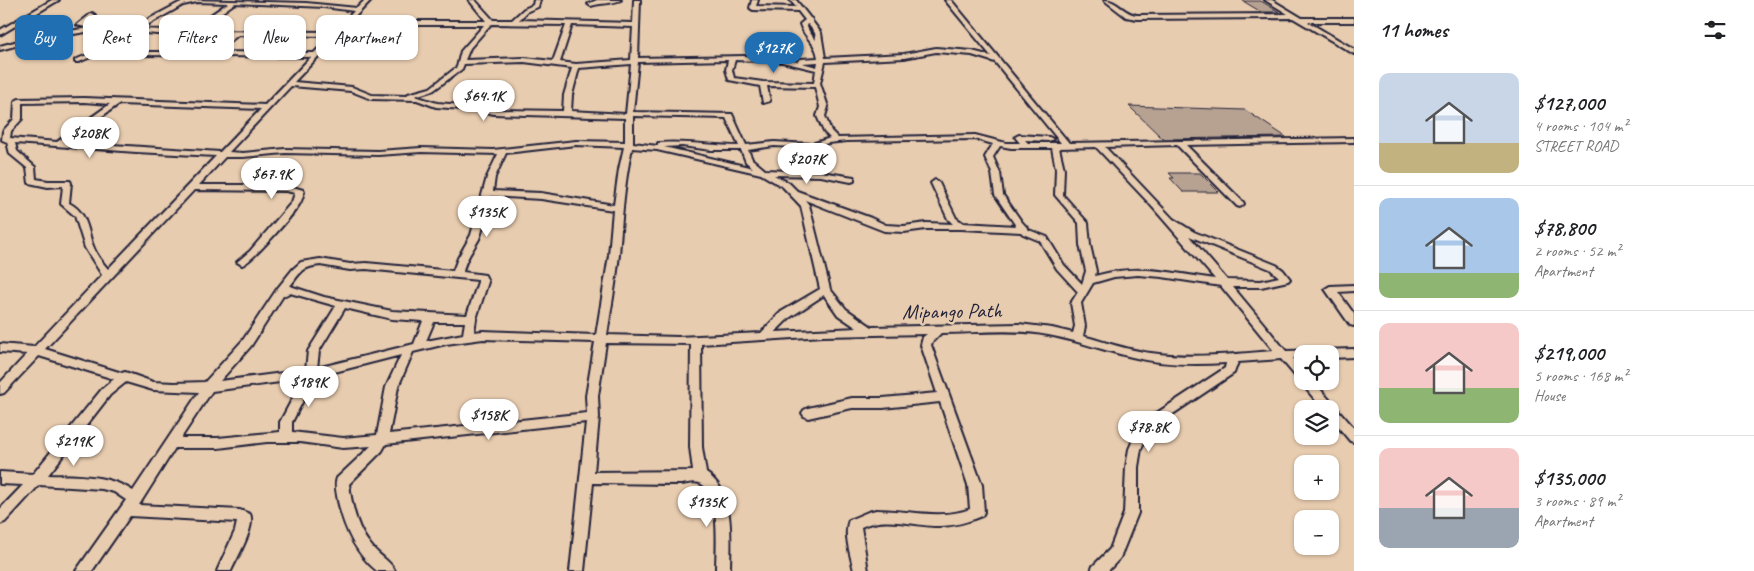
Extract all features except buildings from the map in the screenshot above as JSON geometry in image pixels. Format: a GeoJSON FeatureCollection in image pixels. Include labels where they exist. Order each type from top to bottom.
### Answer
{"type":"FeatureCollection","features":[{"type":"Feature","properties":{"kind":"street"},"geometry":{"type":"LineString","coordinates":[[48,0],[55,0]]}},
{"type":"Feature","properties":{"kind":"street"},"geometry":{"type":"LineString","coordinates":[[0,33],[55,0]]}},
{"type":"Feature","properties":{"kind":"street"},"geometry":{"type":"LineString","coordinates":[[149,21],[181,4],[197,0],[340,6],[358,10]]}},
{"type":"Feature","properties":{"kind":"street"},"geometry":{"type":"LineString","coordinates":[[353,15],[368,0]]}},
{"type":"Feature","properties":{"kind":"street"},"geometry":{"type":"LineString","coordinates":[[514,22],[526,10],[537,4],[537,0]]}},
{"type":"Feature","properties":{"kind":"street"},"geometry":{"type":"LineString","coordinates":[[577,571],[593,417],[592,396],[614,255],[618,208],[629,144],[637,25],[637,0],[600,0],[591,4]]}},
{"type":"Feature","properties":{"kind":"street"},"geometry":{"type":"LineString","coordinates":[[755,0],[753,8],[801,9]]}},
{"type":"Feature","properties":{"kind":"street"},"geometry":{"type":"LineString","coordinates":[[794,0],[818,33],[822,60],[817,85],[824,107],[821,116],[828,132],[836,140]]}},
{"type":"Feature","properties":{"kind":"street"},"geometry":{"type":"LineString","coordinates":[[948,0],[1062,144],[1059,195],[1083,223],[1085,246],[1091,272],[1076,303],[1080,326],[1077,338]]}},
{"type":"Feature","properties":{"kind":"street"},"geometry":{"type":"LineString","coordinates":[[1107,0],[1128,16],[1137,17],[1354,20]]}},
{"type":"Feature","properties":{"kind":"street"},"geometry":{"type":"LineString","coordinates":[[1268,0],[1354,52]]}},
{"type":"Feature","properties":{"kind":"street"},"geometry":{"type":"LineString","coordinates":[[214,15],[233,2]]}},
{"type":"Feature","properties":{"kind":"street"},"geometry":{"type":"LineString","coordinates":[[476,2],[489,22]]}},
{"type":"Feature","properties":{"kind":"street"},"geometry":{"type":"LineString","coordinates":[[418,22],[514,22],[637,25]]}},
{"type":"Feature","properties":{"kind":"street"},"geometry":{"type":"LineString","coordinates":[[404,97],[432,89],[460,68],[468,47],[484,32],[489,22]]}},
{"type":"Feature","properties":{"kind":"street"},"geometry":{"type":"LineString","coordinates":[[811,22],[803,24],[809,36],[819,46]]}},
{"type":"Feature","properties":{"kind":"street"},"geometry":{"type":"LineString","coordinates":[[556,63],[570,23]]}},
{"type":"Feature","properties":{"kind":"street"},"geometry":{"type":"LineString","coordinates":[[0,48],[36,38],[83,32]]}},
{"type":"Feature","properties":{"kind":"street"},"geometry":{"type":"LineString","coordinates":[[236,33],[316,34]]}},
{"type":"Feature","properties":{"kind":"street"},"geometry":{"type":"LineString","coordinates":[[1337,42],[1354,42]]}},
{"type":"Feature","properties":{"kind":"street"},"geometry":{"type":"LineString","coordinates":[[744,58],[747,49]]}},
{"type":"Feature","properties":{"kind":"street"},"geometry":{"type":"LineString","coordinates":[[462,62],[524,60],[576,66],[634,61],[732,58],[790,61],[904,56],[936,50],[972,52],[996,60]]}},
{"type":"Feature","properties":{"kind":"street"},"geometry":{"type":"LineString","coordinates":[[234,54],[316,55]]}},
{"type":"Feature","properties":{"kind":"street"},"geometry":{"type":"LineString","coordinates":[[0,390],[316,55]]}},
{"type":"Feature","properties":{"kind":"street"},"geometry":{"type":"LineString","coordinates":[[77,61],[83,58]]}},
{"type":"Feature","properties":{"kind":"street"},"geometry":{"type":"LineString","coordinates":[[732,58],[729,70],[731,79],[763,84],[817,85]]}},
{"type":"Feature","properties":{"kind":"street"},"geometry":{"type":"LineString","coordinates":[[790,61],[819,69]]}},
{"type":"Feature","properties":{"kind":"street"},"geometry":{"type":"LineString","coordinates":[[567,112],[568,95],[576,66]]}},
{"type":"Feature","properties":{"kind":"street"},"geometry":{"type":"LineString","coordinates":[[288,84],[352,89],[371,97],[420,98],[433,105],[476,108],[494,112],[567,112],[580,115],[729,116],[750,160],[764,173],[786,185],[805,205],[825,290],[842,312],[870,331]]}},
{"type":"Feature","properties":{"kind":"street"},"geometry":{"type":"LineString","coordinates":[[763,84],[766,101]]}},
{"type":"Feature","properties":{"kind":"street"},"geometry":{"type":"LineString","coordinates":[[107,275],[88,244],[86,229],[78,212],[65,204],[68,183],[48,184],[32,181],[31,167],[13,152],[6,140],[7,131],[18,119],[19,101],[268,107]]}},
{"type":"Feature","properties":{"kind":"street"},"geometry":{"type":"LineString","coordinates":[[60,143],[117,102]]}},
{"type":"Feature","properties":{"kind":"street"},"geometry":{"type":"LineString","coordinates":[[643,146],[682,144],[711,148],[744,148],[774,144],[813,146],[836,140],[974,137],[997,144],[1354,140]]}},
{"type":"Feature","properties":{"kind":"street"},"geometry":{"type":"LineString","coordinates":[[6,140],[152,151],[247,154],[285,151],[378,153],[421,150],[503,151],[576,143],[629,144],[764,173],[821,174],[852,179]]}},
{"type":"Feature","properties":{"kind":"street"},"geometry":{"type":"LineString","coordinates":[[1178,142],[1240,204]]}},
{"type":"Feature","properties":{"kind":"street"},"geometry":{"type":"LineString","coordinates":[[997,144],[989,158],[996,173],[999,195],[1024,229]]}},
{"type":"Feature","properties":{"kind":"street"},"geometry":{"type":"LineString","coordinates":[[1098,144],[1170,221],[1294,366]]}},
{"type":"Feature","properties":{"kind":"street"},"geometry":{"type":"LineString","coordinates":[[458,274],[458,266],[475,237],[491,177],[503,151]]}},
{"type":"Feature","properties":{"kind":"street"},"geometry":{"type":"LineString","coordinates":[[936,183],[952,220],[961,226]]}},
{"type":"Feature","properties":{"kind":"street"},"geometry":{"type":"LineString","coordinates":[[191,187],[286,188],[300,192],[296,203],[253,253],[242,262]]}},
{"type":"Feature","properties":{"kind":"street"},"geometry":{"type":"LineString","coordinates":[[792,192],[868,220],[884,228],[961,226],[1024,229],[1044,239],[1060,267],[1086,285]]}},
{"type":"Feature","properties":{"kind":"street"},"geometry":{"type":"LineString","coordinates":[[488,193],[541,196],[618,208]]}},
{"type":"Feature","properties":{"kind":"street"},"geometry":{"type":"LineString","coordinates":[[1086,285],[1104,274],[1148,271],[1224,284],[1260,284],[1285,279],[1285,276],[1273,267],[1191,234],[1170,221]]}},
{"type":"Feature","properties":{"kind":"street"},"geometry":{"type":"LineString","coordinates":[[83,571],[135,499],[208,387],[247,343],[279,294],[296,271],[304,264],[320,262],[350,267],[366,266],[458,274],[482,278],[483,282],[470,319],[468,337]]}},
{"type":"Feature","properties":{"kind":"street"},"geometry":{"type":"LineString","coordinates":[[279,294],[289,288],[342,304],[392,315],[470,319]]}},
{"type":"Feature","properties":{"kind":"street"},"geometry":{"type":"LineString","coordinates":[[1354,288],[1330,289],[1354,322]]}},
{"type":"Feature","properties":{"kind":"street"},"geometry":{"type":"LineString","coordinates":[[764,336],[785,315],[825,290]]}},
{"type":"Feature","properties":{"kind":"street"},"geometry":{"type":"LineString","coordinates":[[286,437],[286,422],[311,374],[314,351],[342,304]]}},
{"type":"Feature","properties":{"kind":"street"},"geometry":{"type":"LineString","coordinates":[[388,571],[375,562],[352,528],[346,513],[342,482],[372,455],[382,439],[392,387],[430,318]]}},
{"type":"Feature","properties":{"kind":"street","name":"Mipango Path"},"geometry":{"type":"LineString","coordinates":[[0,348],[37,350],[163,387],[208,387],[311,374],[413,348],[483,335],[696,340],[870,331],[1035,328],[1151,357],[1198,360],[1294,354]]}},
{"type":"Feature","properties":{"kind":"street"},"geometry":{"type":"LineString","coordinates":[[861,571],[854,535],[854,524],[874,516],[929,521],[969,516],[977,512],[975,485],[926,345],[930,337],[938,330]]}},
{"type":"Feature","properties":{"kind":"street"},"geometry":{"type":"LineString","coordinates":[[696,340],[696,447],[700,476]]}},
{"type":"Feature","properties":{"kind":"street"},"geometry":{"type":"LineString","coordinates":[[1339,353],[1354,353]]}},
{"type":"Feature","properties":{"kind":"street"},"geometry":{"type":"LineString","coordinates":[[1098,571],[1115,553],[1131,513],[1132,467],[1135,450],[1144,427],[1230,370],[1233,359]]}},
{"type":"Feature","properties":{"kind":"street"},"geometry":{"type":"LineString","coordinates":[[0,518],[36,480],[101,398],[125,376]]}},
{"type":"Feature","properties":{"kind":"street"},"geometry":{"type":"LineString","coordinates":[[1314,390],[1322,400]]}},
{"type":"Feature","properties":{"kind":"street"},"geometry":{"type":"LineString","coordinates":[[808,413],[852,403],[883,404],[945,397]]}},
{"type":"Feature","properties":{"kind":"street"},"geometry":{"type":"LineString","coordinates":[[172,443],[209,443],[257,437],[286,437],[343,443],[593,417]]}},
{"type":"Feature","properties":{"kind":"street"},"geometry":{"type":"LineString","coordinates":[[1339,420],[1354,437]]}},
{"type":"Feature","properties":{"kind":"street"},"geometry":{"type":"LineString","coordinates":[[586,477],[683,478],[700,476],[712,483],[718,494],[723,541],[723,571]]}},
{"type":"Feature","properties":{"kind":"street"},"geometry":{"type":"LineString","coordinates":[[0,478],[109,485],[135,499]]}},
{"type":"Feature","properties":{"kind":"street"},"geometry":{"type":"LineString","coordinates":[[126,510],[240,516],[245,518],[242,530],[224,571]]}}]}
